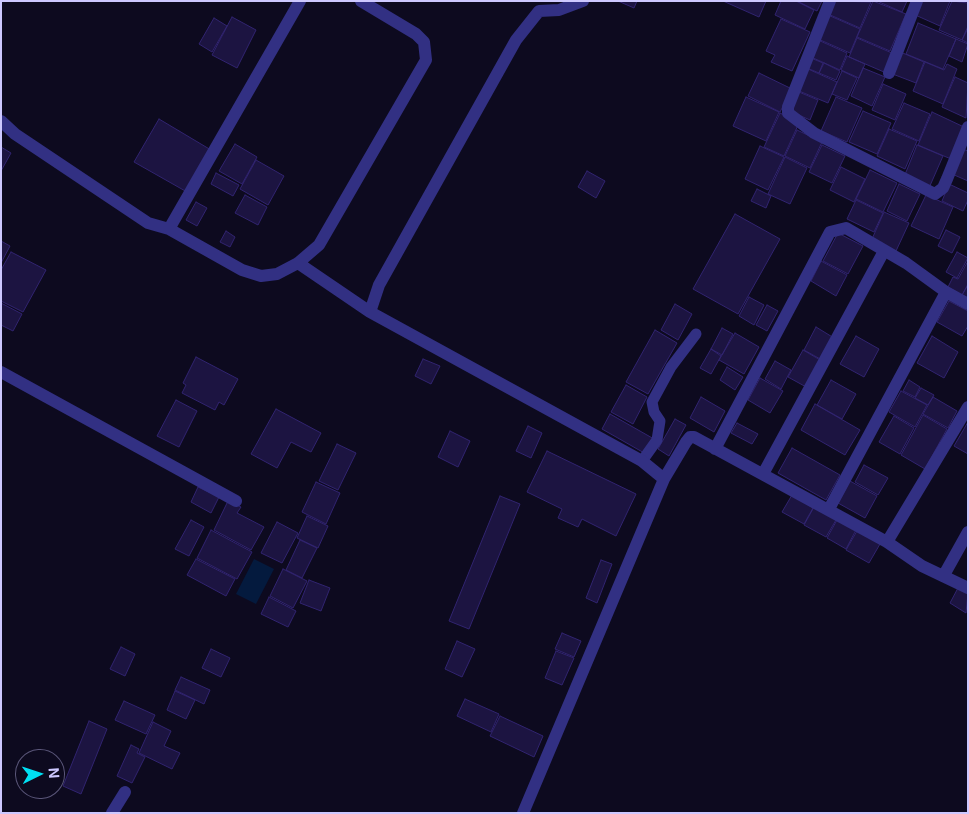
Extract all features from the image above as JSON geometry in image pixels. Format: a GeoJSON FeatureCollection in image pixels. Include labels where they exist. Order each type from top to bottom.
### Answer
{"type":"FeatureCollection","features":[{"type":"Feature","properties":{"kind":"street"},"geometry":{"type":"LineString","coordinates":[[169,229],[300,1]]}},
{"type":"Feature","properties":{"kind":"street"},"geometry":{"type":"LineString","coordinates":[[1,121],[15,134],[148,223],[169,229],[242,270],[261,276],[277,274],[298,263],[319,245],[426,60],[424,42],[416,34],[361,1]]}},
{"type":"Feature","properties":{"kind":"street"},"geometry":{"type":"LineString","coordinates":[[370,312],[379,285],[537,6],[559,10],[583,1]]}},
{"type":"Feature","properties":{"kind":"street"},"geometry":{"type":"LineString","coordinates":[[830,1],[788,108],[788,113],[814,133],[935,194],[943,188],[968,127]]}},
{"type":"Feature","properties":{"kind":"street"},"geometry":{"type":"LineString","coordinates":[[889,73],[917,1]]}},
{"type":"Feature","properties":{"kind":"street"},"geometry":{"type":"LineString","coordinates":[[715,450],[830,232],[846,228],[968,304]]}},
{"type":"Feature","properties":{"kind":"street"},"geometry":{"type":"LineString","coordinates":[[763,474],[884,251]]}},
{"type":"Feature","properties":{"kind":"street"},"geometry":{"type":"LineString","coordinates":[[298,263],[370,312],[642,461],[664,479]]}},
{"type":"Feature","properties":{"kind":"street"},"geometry":{"type":"LineString","coordinates":[[829,509],[946,292]]}},
{"type":"Feature","properties":{"kind":"street"},"geometry":{"type":"LineString","coordinates":[[1,372],[236,501]]}},
{"type":"Feature","properties":{"kind":"street"},"geometry":{"type":"LineString","coordinates":[[887,542],[968,408]]}},
{"type":"Feature","properties":{"kind":"street"},"geometry":{"type":"LineString","coordinates":[[523,813],[664,479],[690,437],[694,437],[715,450],[829,509],[887,542],[922,566],[968,588]]}},
{"type":"Feature","properties":{"kind":"street"},"geometry":{"type":"LineString","coordinates":[[944,575],[968,532]]}},
{"type":"Feature","properties":{"kind":"street"},"geometry":{"type":"LineString","coordinates":[[112,813],[125,792]]}},
{"type":"Feature","properties":{"kind":"lane"},"geometry":{"type":"LineString","coordinates":[[642,461],[657,440],[660,421],[654,412],[652,402],[671,367],[696,334]]}},
{"type":"Feature","properties":{"kind":"water"},"geometry":{"type":"Polygon","coordinates":[[[254,559],[274,569],[256,604],[236,594],[254,559]]]}},
{"type":"Feature","properties":{"kind":"building"},"geometry":{"type":"Polygon","coordinates":[[[618,1],[637,1],[634,8],[618,1]]]}},
{"type":"Feature","properties":{"kind":"building"},"geometry":{"type":"Polygon","coordinates":[[[723,1],[766,1],[759,17],[723,1]]]}},
{"type":"Feature","properties":{"kind":"building"},"geometry":{"type":"Polygon","coordinates":[[[781,1],[796,1],[814,10],[805,29],[775,15],[781,1]]]}},
{"type":"Feature","properties":{"kind":"building"},"geometry":{"type":"Polygon","coordinates":[[[797,1],[822,1],[817,11],[797,1]]]}},
{"type":"Feature","properties":{"kind":"building"},"geometry":{"type":"Polygon","coordinates":[[[833,1],[871,2],[860,28],[828,14],[833,1]]]}},
{"type":"Feature","properties":{"kind":"building"},"geometry":{"type":"Polygon","coordinates":[[[873,1],[906,14],[890,51],[857,37],[873,1]]]}},
{"type":"Feature","properties":{"kind":"building"},"geometry":{"type":"Polygon","coordinates":[[[877,1],[907,1],[902,12],[877,1]]]}},
{"type":"Feature","properties":{"kind":"building"},"geometry":{"type":"Polygon","coordinates":[[[918,1],[950,1],[940,26],[913,14],[918,1]]]}},
{"type":"Feature","properties":{"kind":"building"},"geometry":{"type":"Polygon","coordinates":[[[952,1],[968,3],[968,26],[962,40],[939,30],[952,1]]]}},
{"type":"Feature","properties":{"kind":"building"},"geometry":{"type":"Polygon","coordinates":[[[828,15],[860,29],[850,53],[818,39],[828,15]]]}},
{"type":"Feature","properties":{"kind":"building"},"geometry":{"type":"Polygon","coordinates":[[[232,17],[256,30],[237,68],[212,55],[232,17]]]}},
{"type":"Feature","properties":{"kind":"building"},"geometry":{"type":"Polygon","coordinates":[[[214,18],[227,26],[212,52],[199,44],[214,18]]]}},
{"type":"Feature","properties":{"kind":"building"},"geometry":{"type":"Polygon","coordinates":[[[781,19],[810,32],[792,71],[771,62],[775,55],[766,51],[781,19]]]}},
{"type":"Feature","properties":{"kind":"building"},"geometry":{"type":"Polygon","coordinates":[[[918,23],[956,39],[943,69],[906,54],[918,23]]]}},
{"type":"Feature","properties":{"kind":"building"},"geometry":{"type":"Polygon","coordinates":[[[968,28],[968,43],[962,40],[968,28]]]}},
{"type":"Feature","properties":{"kind":"building"},"geometry":{"type":"Polygon","coordinates":[[[857,38],[892,53],[884,72],[849,57],[857,38]]]}},
{"type":"Feature","properties":{"kind":"building"},"geometry":{"type":"Polygon","coordinates":[[[956,39],[968,44],[962,62],[949,56],[956,39]]]}},
{"type":"Feature","properties":{"kind":"building"},"geometry":{"type":"Polygon","coordinates":[[[818,40],[847,53],[840,70],[811,57],[818,40]]]}},
{"type":"Feature","properties":{"kind":"building"},"geometry":{"type":"Polygon","coordinates":[[[898,51],[924,62],[916,83],[890,73],[898,51]]]}},
{"type":"Feature","properties":{"kind":"building"},"geometry":{"type":"Polygon","coordinates":[[[847,56],[865,64],[859,78],[841,70],[847,56]]]}},
{"type":"Feature","properties":{"kind":"building"},"geometry":{"type":"Polygon","coordinates":[[[811,58],[823,63],[819,73],[807,68],[811,58]]]}},
{"type":"Feature","properties":{"kind":"building"},"geometry":{"type":"Polygon","coordinates":[[[925,62],[944,70],[947,64],[957,69],[943,104],[913,91],[925,62]]]}},
{"type":"Feature","properties":{"kind":"building"},"geometry":{"type":"Polygon","coordinates":[[[824,63],[840,71],[836,80],[819,73],[824,63]]]}},
{"type":"Feature","properties":{"kind":"building"},"geometry":{"type":"Polygon","coordinates":[[[863,68],[885,77],[872,106],[851,96],[863,68]]]}},
{"type":"Feature","properties":{"kind":"building"},"geometry":{"type":"Polygon","coordinates":[[[808,69],[837,82],[828,103],[799,91],[808,69]]]}},
{"type":"Feature","properties":{"kind":"building"},"geometry":{"type":"Polygon","coordinates":[[[842,71],[857,78],[847,100],[832,94],[842,71]]]}},
{"type":"Feature","properties":{"kind":"building"},"geometry":{"type":"Polygon","coordinates":[[[759,73],[792,89],[780,112],[748,96],[759,73]]]}},
{"type":"Feature","properties":{"kind":"building"},"geometry":{"type":"Polygon","coordinates":[[[955,77],[968,83],[966,118],[942,107],[955,77]]]}},
{"type":"Feature","properties":{"kind":"building"},"geometry":{"type":"Polygon","coordinates":[[[883,84],[906,94],[895,120],[872,110],[883,84]]]}},
{"type":"Feature","properties":{"kind":"building"},"geometry":{"type":"Polygon","coordinates":[[[799,92],[818,100],[810,120],[790,111],[799,92]]]}},
{"type":"Feature","properties":{"kind":"building"},"geometry":{"type":"Polygon","coordinates":[[[746,97],[779,112],[766,141],[733,126],[746,97]]]}},
{"type":"Feature","properties":{"kind":"building"},"geometry":{"type":"Polygon","coordinates":[[[836,97],[862,108],[847,142],[821,131],[836,97]]]}},
{"type":"Feature","properties":{"kind":"building"},"geometry":{"type":"Polygon","coordinates":[[[904,103],[930,114],[919,141],[892,129],[904,103]]]}},
{"type":"Feature","properties":{"kind":"building"},"geometry":{"type":"Polygon","coordinates":[[[863,111],[891,123],[877,154],[849,142],[863,111]]]}},
{"type":"Feature","properties":{"kind":"building"},"geometry":{"type":"Polygon","coordinates":[[[932,112],[964,127],[951,159],[918,145],[932,112]]]}},
{"type":"Feature","properties":{"kind":"building"},"geometry":{"type":"Polygon","coordinates":[[[780,113],[799,123],[784,156],[764,147],[780,113]]]}},
{"type":"Feature","properties":{"kind":"building"},"geometry":{"type":"Polygon","coordinates":[[[159,119],[211,150],[187,192],[134,162],[159,119]]]}},
{"type":"Feature","properties":{"kind":"building"},"geometry":{"type":"Polygon","coordinates":[[[889,129],[917,141],[905,169],[877,156],[889,129]]]}},
{"type":"Feature","properties":{"kind":"building"},"geometry":{"type":"Polygon","coordinates":[[[797,130],[822,142],[810,168],[785,156],[797,130]]]}},
{"type":"Feature","properties":{"kind":"building"},"geometry":{"type":"Polygon","coordinates":[[[235,144],[257,157],[242,184],[219,171],[235,144]]]}},
{"type":"Feature","properties":{"kind":"building"},"geometry":{"type":"Polygon","coordinates":[[[822,145],[845,156],[832,183],[809,172],[822,145]]]}},
{"type":"Feature","properties":{"kind":"building"},"geometry":{"type":"Polygon","coordinates":[[[917,145],[943,156],[929,188],[904,177],[917,145]]]}},
{"type":"Feature","properties":{"kind":"building"},"geometry":{"type":"Polygon","coordinates":[[[760,146],[784,157],[768,190],[745,179],[760,146]]]}},
{"type":"Feature","properties":{"kind":"building"},"geometry":{"type":"Polygon","coordinates":[[[1,147],[11,153],[1,171],[1,147]]]}},
{"type":"Feature","properties":{"kind":"building"},"geometry":{"type":"Polygon","coordinates":[[[963,149],[968,151],[968,181],[952,174],[963,149]]]}},
{"type":"Feature","properties":{"kind":"building"},"geometry":{"type":"Polygon","coordinates":[[[785,157],[807,168],[790,204],[768,194],[785,157]]]}},
{"type":"Feature","properties":{"kind":"building"},"geometry":{"type":"Polygon","coordinates":[[[256,160],[284,176],[268,205],[240,189],[256,160]]]}},
{"type":"Feature","properties":{"kind":"building"},"geometry":{"type":"Polygon","coordinates":[[[841,167],[865,179],[854,202],[830,190],[841,167]]]}},
{"type":"Feature","properties":{"kind":"building"},"geometry":{"type":"Polygon","coordinates":[[[870,170],[897,183],[883,212],[856,199],[870,170]]]}},
{"type":"Feature","properties":{"kind":"building"},"geometry":{"type":"Polygon","coordinates":[[[587,171],[605,181],[596,198],[578,187],[587,171]]]}},
{"type":"Feature","properties":{"kind":"building"},"geometry":{"type":"Polygon","coordinates":[[[216,173],[239,185],[233,196],[211,184],[216,173]]]}},
{"type":"Feature","properties":{"kind":"building"},"geometry":{"type":"Polygon","coordinates":[[[899,184],[920,194],[907,221],[887,211],[899,184]]]}},
{"type":"Feature","properties":{"kind":"building"},"geometry":{"type":"Polygon","coordinates":[[[949,184],[968,193],[968,200],[963,211],[942,201],[949,184]]]}},
{"type":"Feature","properties":{"kind":"building"},"geometry":{"type":"Polygon","coordinates":[[[757,189],[771,196],[766,208],[751,201],[757,189]]]}},
{"type":"Feature","properties":{"kind":"building"},"geometry":{"type":"Polygon","coordinates":[[[245,195],[267,207],[258,225],[235,213],[245,195]]]}},
{"type":"Feature","properties":{"kind":"building"},"geometry":{"type":"Polygon","coordinates":[[[926,195],[953,207],[939,239],[911,226],[926,195]]]}},
{"type":"Feature","properties":{"kind":"building"},"geometry":{"type":"Polygon","coordinates":[[[856,200],[883,213],[874,232],[847,219],[856,200]]]}},
{"type":"Feature","properties":{"kind":"building"},"geometry":{"type":"Polygon","coordinates":[[[196,202],[207,208],[197,226],[186,220],[196,202]]]}},
{"type":"Feature","properties":{"kind":"building"},"geometry":{"type":"Polygon","coordinates":[[[884,212],[909,223],[896,251],[872,239],[884,212]]]}},
{"type":"Feature","properties":{"kind":"building"},"geometry":{"type":"Polygon","coordinates":[[[735,214],[780,239],[738,314],[693,289],[735,214]]]}},
{"type":"Feature","properties":{"kind":"building"},"geometry":{"type":"Polygon","coordinates":[[[946,230],[960,237],[952,253],[938,246],[946,230]]]}},
{"type":"Feature","properties":{"kind":"building"},"geometry":{"type":"Polygon","coordinates":[[[226,231],[235,237],[230,247],[220,242],[226,231]]]}},
{"type":"Feature","properties":{"kind":"building"},"geometry":{"type":"Polygon","coordinates":[[[838,233],[863,246],[848,274],[823,261],[838,233]]]}},
{"type":"Feature","properties":{"kind":"building"},"geometry":{"type":"Polygon","coordinates":[[[1,241],[10,246],[1,263],[1,241]]]}},
{"type":"Feature","properties":{"kind":"building"},"geometry":{"type":"Polygon","coordinates":[[[11,252],[46,270],[23,312],[1,301],[1,270],[11,252]]]}},
{"type":"Feature","properties":{"kind":"building"},"geometry":{"type":"Polygon","coordinates":[[[957,252],[968,258],[957,278],[946,272],[957,252]]]}},
{"type":"Feature","properties":{"kind":"building"},"geometry":{"type":"Polygon","coordinates":[[[821,261],[847,275],[836,296],[811,281],[821,261]]]}},
{"type":"Feature","properties":{"kind":"building"},"geometry":{"type":"Polygon","coordinates":[[[968,261],[968,284],[962,295],[948,287],[953,277],[958,279],[968,261]]]}},
{"type":"Feature","properties":{"kind":"building"},"geometry":{"type":"Polygon","coordinates":[[[968,285],[968,298],[962,295],[968,285]]]}},
{"type":"Feature","properties":{"kind":"building"},"geometry":{"type":"Polygon","coordinates":[[[749,297],[764,305],[754,325],[739,316],[749,297]]]}},
{"type":"Feature","properties":{"kind":"building"},"geometry":{"type":"Polygon","coordinates":[[[949,301],[968,311],[968,326],[962,336],[937,322],[949,301]]]}},
{"type":"Feature","properties":{"kind":"building"},"geometry":{"type":"Polygon","coordinates":[[[1,303],[22,314],[13,331],[1,325],[1,303]]]}},
{"type":"Feature","properties":{"kind":"building"},"geometry":{"type":"Polygon","coordinates":[[[675,304],[692,314],[678,340],[661,330],[675,304]]]}},
{"type":"Feature","properties":{"kind":"building"},"geometry":{"type":"Polygon","coordinates":[[[767,305],[778,311],[767,331],[756,325],[767,305]]]}},
{"type":"Feature","properties":{"kind":"building"},"geometry":{"type":"Polygon","coordinates":[[[816,327],[834,338],[822,360],[804,350],[816,327]]]}},
{"type":"Feature","properties":{"kind":"building"},"geometry":{"type":"Polygon","coordinates":[[[722,328],[733,334],[722,355],[711,349],[722,328]]]}},
{"type":"Feature","properties":{"kind":"building"},"geometry":{"type":"Polygon","coordinates":[[[655,330],[677,343],[648,394],[626,382],[655,330]]]}},
{"type":"Feature","properties":{"kind":"building"},"geometry":{"type":"Polygon","coordinates":[[[735,333],[759,347],[744,374],[719,360],[735,333]]]}},
{"type":"Feature","properties":{"kind":"building"},"geometry":{"type":"Polygon","coordinates":[[[856,336],[879,349],[864,377],[840,364],[856,336]]]}},
{"type":"Feature","properties":{"kind":"building"},"geometry":{"type":"Polygon","coordinates":[[[932,336],[958,352],[944,378],[917,363],[932,336]]]}},
{"type":"Feature","properties":{"kind":"building"},"geometry":{"type":"Polygon","coordinates":[[[711,349],[721,356],[711,374],[700,368],[711,349]]]}},
{"type":"Feature","properties":{"kind":"building"},"geometry":{"type":"Polygon","coordinates":[[[803,350],[822,361],[808,388],[788,377],[803,350]]]}},
{"type":"Feature","properties":{"kind":"building"},"geometry":{"type":"Polygon","coordinates":[[[196,357],[238,379],[224,405],[219,402],[215,410],[182,393],[186,385],[183,383],[196,357]]]}},
{"type":"Feature","properties":{"kind":"building"},"geometry":{"type":"Polygon","coordinates":[[[423,359],[440,366],[431,384],[415,376],[423,359]]]}},
{"type":"Feature","properties":{"kind":"building"},"geometry":{"type":"Polygon","coordinates":[[[775,361],[791,370],[781,389],[765,379],[775,361]]]}},
{"type":"Feature","properties":{"kind":"building"},"geometry":{"type":"Polygon","coordinates":[[[727,367],[743,377],[735,390],[720,380],[727,367]]]}},
{"type":"Feature","properties":{"kind":"building"},"geometry":{"type":"Polygon","coordinates":[[[760,378],[783,391],[770,413],[748,400],[760,378]]]}},
{"type":"Feature","properties":{"kind":"building"},"geometry":{"type":"Polygon","coordinates":[[[831,380],[856,394],[842,419],[817,405],[831,380]]]}},
{"type":"Feature","properties":{"kind":"building"},"geometry":{"type":"Polygon","coordinates":[[[909,380],[920,387],[915,397],[903,391],[909,380]]]}},
{"type":"Feature","properties":{"kind":"building"},"geometry":{"type":"Polygon","coordinates":[[[626,385],[647,397],[633,424],[611,412],[626,385]]]}},
{"type":"Feature","properties":{"kind":"building"},"geometry":{"type":"Polygon","coordinates":[[[921,388],[934,395],[928,405],[915,398],[921,388]]]}},
{"type":"Feature","properties":{"kind":"building"},"geometry":{"type":"Polygon","coordinates":[[[901,391],[927,405],[915,427],[889,412],[901,391]]]}},
{"type":"Feature","properties":{"kind":"building"},"geometry":{"type":"Polygon","coordinates":[[[701,397],[725,411],[714,432],[690,418],[701,397]]]}},
{"type":"Feature","properties":{"kind":"building"},"geometry":{"type":"Polygon","coordinates":[[[933,397],[957,411],[948,428],[923,414],[933,397]]]}},
{"type":"Feature","properties":{"kind":"building"},"geometry":{"type":"Polygon","coordinates":[[[176,400],[197,411],[179,447],[157,436],[176,400]]]}},
{"type":"Feature","properties":{"kind":"building"},"geometry":{"type":"Polygon","coordinates":[[[815,404],[860,430],[845,455],[801,430],[815,404]]]}},
{"type":"Feature","properties":{"kind":"building"},"geometry":{"type":"Polygon","coordinates":[[[276,409],[321,433],[311,452],[291,442],[277,468],[251,454],[276,409]]]}},
{"type":"Feature","properties":{"kind":"building"},"geometry":{"type":"Polygon","coordinates":[[[610,414],[654,439],[646,454],[602,429],[610,414]]]}},
{"type":"Feature","properties":{"kind":"building"},"geometry":{"type":"Polygon","coordinates":[[[923,415],[947,429],[925,469],[901,455],[923,415]]]}},
{"type":"Feature","properties":{"kind":"building"},"geometry":{"type":"Polygon","coordinates":[[[894,416],[914,428],[900,454],[879,442],[894,416]]]}},
{"type":"Feature","properties":{"kind":"building"},"geometry":{"type":"Polygon","coordinates":[[[675,419],[686,425],[669,456],[658,449],[675,419]]]}},
{"type":"Feature","properties":{"kind":"building"},"geometry":{"type":"Polygon","coordinates":[[[968,422],[968,454],[954,446],[968,422]]]}},
{"type":"Feature","properties":{"kind":"building"},"geometry":{"type":"Polygon","coordinates":[[[737,423],[758,434],[752,444],[731,433],[737,423]]]}},
{"type":"Feature","properties":{"kind":"building"},"geometry":{"type":"Polygon","coordinates":[[[528,426],[542,433],[531,458],[516,451],[528,426]]]}},
{"type":"Feature","properties":{"kind":"building"},"geometry":{"type":"Polygon","coordinates":[[[450,431],[470,441],[458,467],[438,457],[450,431]]]}},
{"type":"Feature","properties":{"kind":"building"},"geometry":{"type":"Polygon","coordinates":[[[337,444],[356,453],[338,490],[319,481],[337,444]]]}},
{"type":"Feature","properties":{"kind":"building"},"geometry":{"type":"Polygon","coordinates":[[[792,448],[840,475],[826,500],[778,473],[792,448]]]}},
{"type":"Feature","properties":{"kind":"building"},"geometry":{"type":"Polygon","coordinates":[[[547,451],[636,494],[616,536],[582,519],[578,527],[558,518],[562,509],[527,492],[547,451]]]}},
{"type":"Feature","properties":{"kind":"building"},"geometry":{"type":"Polygon","coordinates":[[[864,465],[888,478],[878,495],[855,482],[864,465]]]}},
{"type":"Feature","properties":{"kind":"building"},"geometry":{"type":"Polygon","coordinates":[[[850,481],[877,496],[865,518],[838,503],[850,481]]]}},
{"type":"Feature","properties":{"kind":"building"},"geometry":{"type":"Polygon","coordinates":[[[316,482],[340,493],[326,524],[302,512],[316,482]]]}},
{"type":"Feature","properties":{"kind":"building"},"geometry":{"type":"Polygon","coordinates":[[[198,487],[219,497],[211,513],[191,502],[198,487]]]}},
{"type":"Feature","properties":{"kind":"building"},"geometry":{"type":"Polygon","coordinates":[[[792,495],[813,508],[804,524],[782,512],[792,495]]]}},
{"type":"Feature","properties":{"kind":"building"},"geometry":{"type":"Polygon","coordinates":[[[500,496],[520,504],[469,629],[449,621],[500,496]]]}},
{"type":"Feature","properties":{"kind":"building"},"geometry":{"type":"Polygon","coordinates":[[[228,501],[241,507],[237,513],[264,527],[251,550],[214,530],[228,501]]]}},
{"type":"Feature","properties":{"kind":"building"},"geometry":{"type":"Polygon","coordinates":[[[814,507],[836,520],[826,537],[804,525],[814,507]]]}},
{"type":"Feature","properties":{"kind":"building"},"geometry":{"type":"Polygon","coordinates":[[[307,516],[328,526],[318,548],[297,538],[307,516]]]}},
{"type":"Feature","properties":{"kind":"building"},"geometry":{"type":"Polygon","coordinates":[[[191,520],[204,527],[189,556],[175,549],[191,520]]]}},
{"type":"Feature","properties":{"kind":"building"},"geometry":{"type":"Polygon","coordinates":[[[837,520],[856,530],[846,549],[827,538],[837,520]]]}},
{"type":"Feature","properties":{"kind":"building"},"geometry":{"type":"Polygon","coordinates":[[[277,522],[298,533],[282,563],[261,553],[277,522]]]}},
{"type":"Feature","properties":{"kind":"building"},"geometry":{"type":"Polygon","coordinates":[[[211,530],[252,552],[237,579],[197,558],[211,530]]]}},
{"type":"Feature","properties":{"kind":"building"},"geometry":{"type":"Polygon","coordinates":[[[857,531],[880,544],[869,563],[846,550],[857,531]]]}},
{"type":"Feature","properties":{"kind":"building"},"geometry":{"type":"Polygon","coordinates":[[[300,540],[317,548],[302,578],[286,570],[300,540]]]}},
{"type":"Feature","properties":{"kind":"building"},"geometry":{"type":"Polygon","coordinates":[[[196,559],[235,579],[226,596],[187,575],[196,559]]]}},
{"type":"Feature","properties":{"kind":"building"},"geometry":{"type":"Polygon","coordinates":[[[601,560],[612,564],[597,603],[586,598],[601,560]]]}},
{"type":"Feature","properties":{"kind":"building"},"geometry":{"type":"Polygon","coordinates":[[[283,569],[307,581],[293,608],[270,596],[283,569]]]}},
{"type":"Feature","properties":{"kind":"building"},"geometry":{"type":"Polygon","coordinates":[[[309,580],[330,588],[321,611],[300,603],[309,580]]]}},
{"type":"Feature","properties":{"kind":"building"},"geometry":{"type":"Polygon","coordinates":[[[958,588],[968,593],[966,613],[950,603],[958,588]]]}},
{"type":"Feature","properties":{"kind":"building"},"geometry":{"type":"Polygon","coordinates":[[[269,597],[296,611],[288,627],[261,614],[269,597]]]}},
{"type":"Feature","properties":{"kind":"building"},"geometry":{"type":"Polygon","coordinates":[[[562,633],[581,641],[574,657],[555,649],[562,633]]]}},
{"type":"Feature","properties":{"kind":"building"},"geometry":{"type":"Polygon","coordinates":[[[457,641],[475,649],[462,677],[445,669],[457,641]]]}},
{"type":"Feature","properties":{"kind":"building"},"geometry":{"type":"Polygon","coordinates":[[[121,647],[135,654],[125,676],[110,669],[121,647]]]}},
{"type":"Feature","properties":{"kind":"building"},"geometry":{"type":"Polygon","coordinates":[[[211,649],[230,658],[221,677],[202,668],[211,649]]]}},
{"type":"Feature","properties":{"kind":"building"},"geometry":{"type":"Polygon","coordinates":[[[556,651],[574,658],[562,685],[545,678],[556,651]]]}},
{"type":"Feature","properties":{"kind":"building"},"geometry":{"type":"Polygon","coordinates":[[[181,677],[210,690],[204,704],[175,690],[181,677]]]}},
{"type":"Feature","properties":{"kind":"building"},"geometry":{"type":"Polygon","coordinates":[[[175,691],[195,700],[186,719],[167,710],[175,691]]]}},
{"type":"Feature","properties":{"kind":"building"},"geometry":{"type":"Polygon","coordinates":[[[465,699],[499,714],[491,732],[457,716],[465,699]]]}},
{"type":"Feature","properties":{"kind":"building"},"geometry":{"type":"Polygon","coordinates":[[[124,701],[155,715],[146,734],[115,720],[124,701]]]}},
{"type":"Feature","properties":{"kind":"building"},"geometry":{"type":"Polygon","coordinates":[[[500,716],[543,736],[534,757],[490,736],[500,716]]]}},
{"type":"Feature","properties":{"kind":"building"},"geometry":{"type":"Polygon","coordinates":[[[89,721],[107,729],[81,794],[65,787],[65,781],[89,721]]]}},
{"type":"Feature","properties":{"kind":"building"},"geometry":{"type":"Polygon","coordinates":[[[153,722],[171,731],[164,746],[180,753],[172,769],[139,753],[153,722]]]}},
{"type":"Feature","properties":{"kind":"building"},"geometry":{"type":"Polygon","coordinates":[[[131,745],[139,749],[137,753],[145,757],[132,783],[117,776],[131,745]]]}}]}
